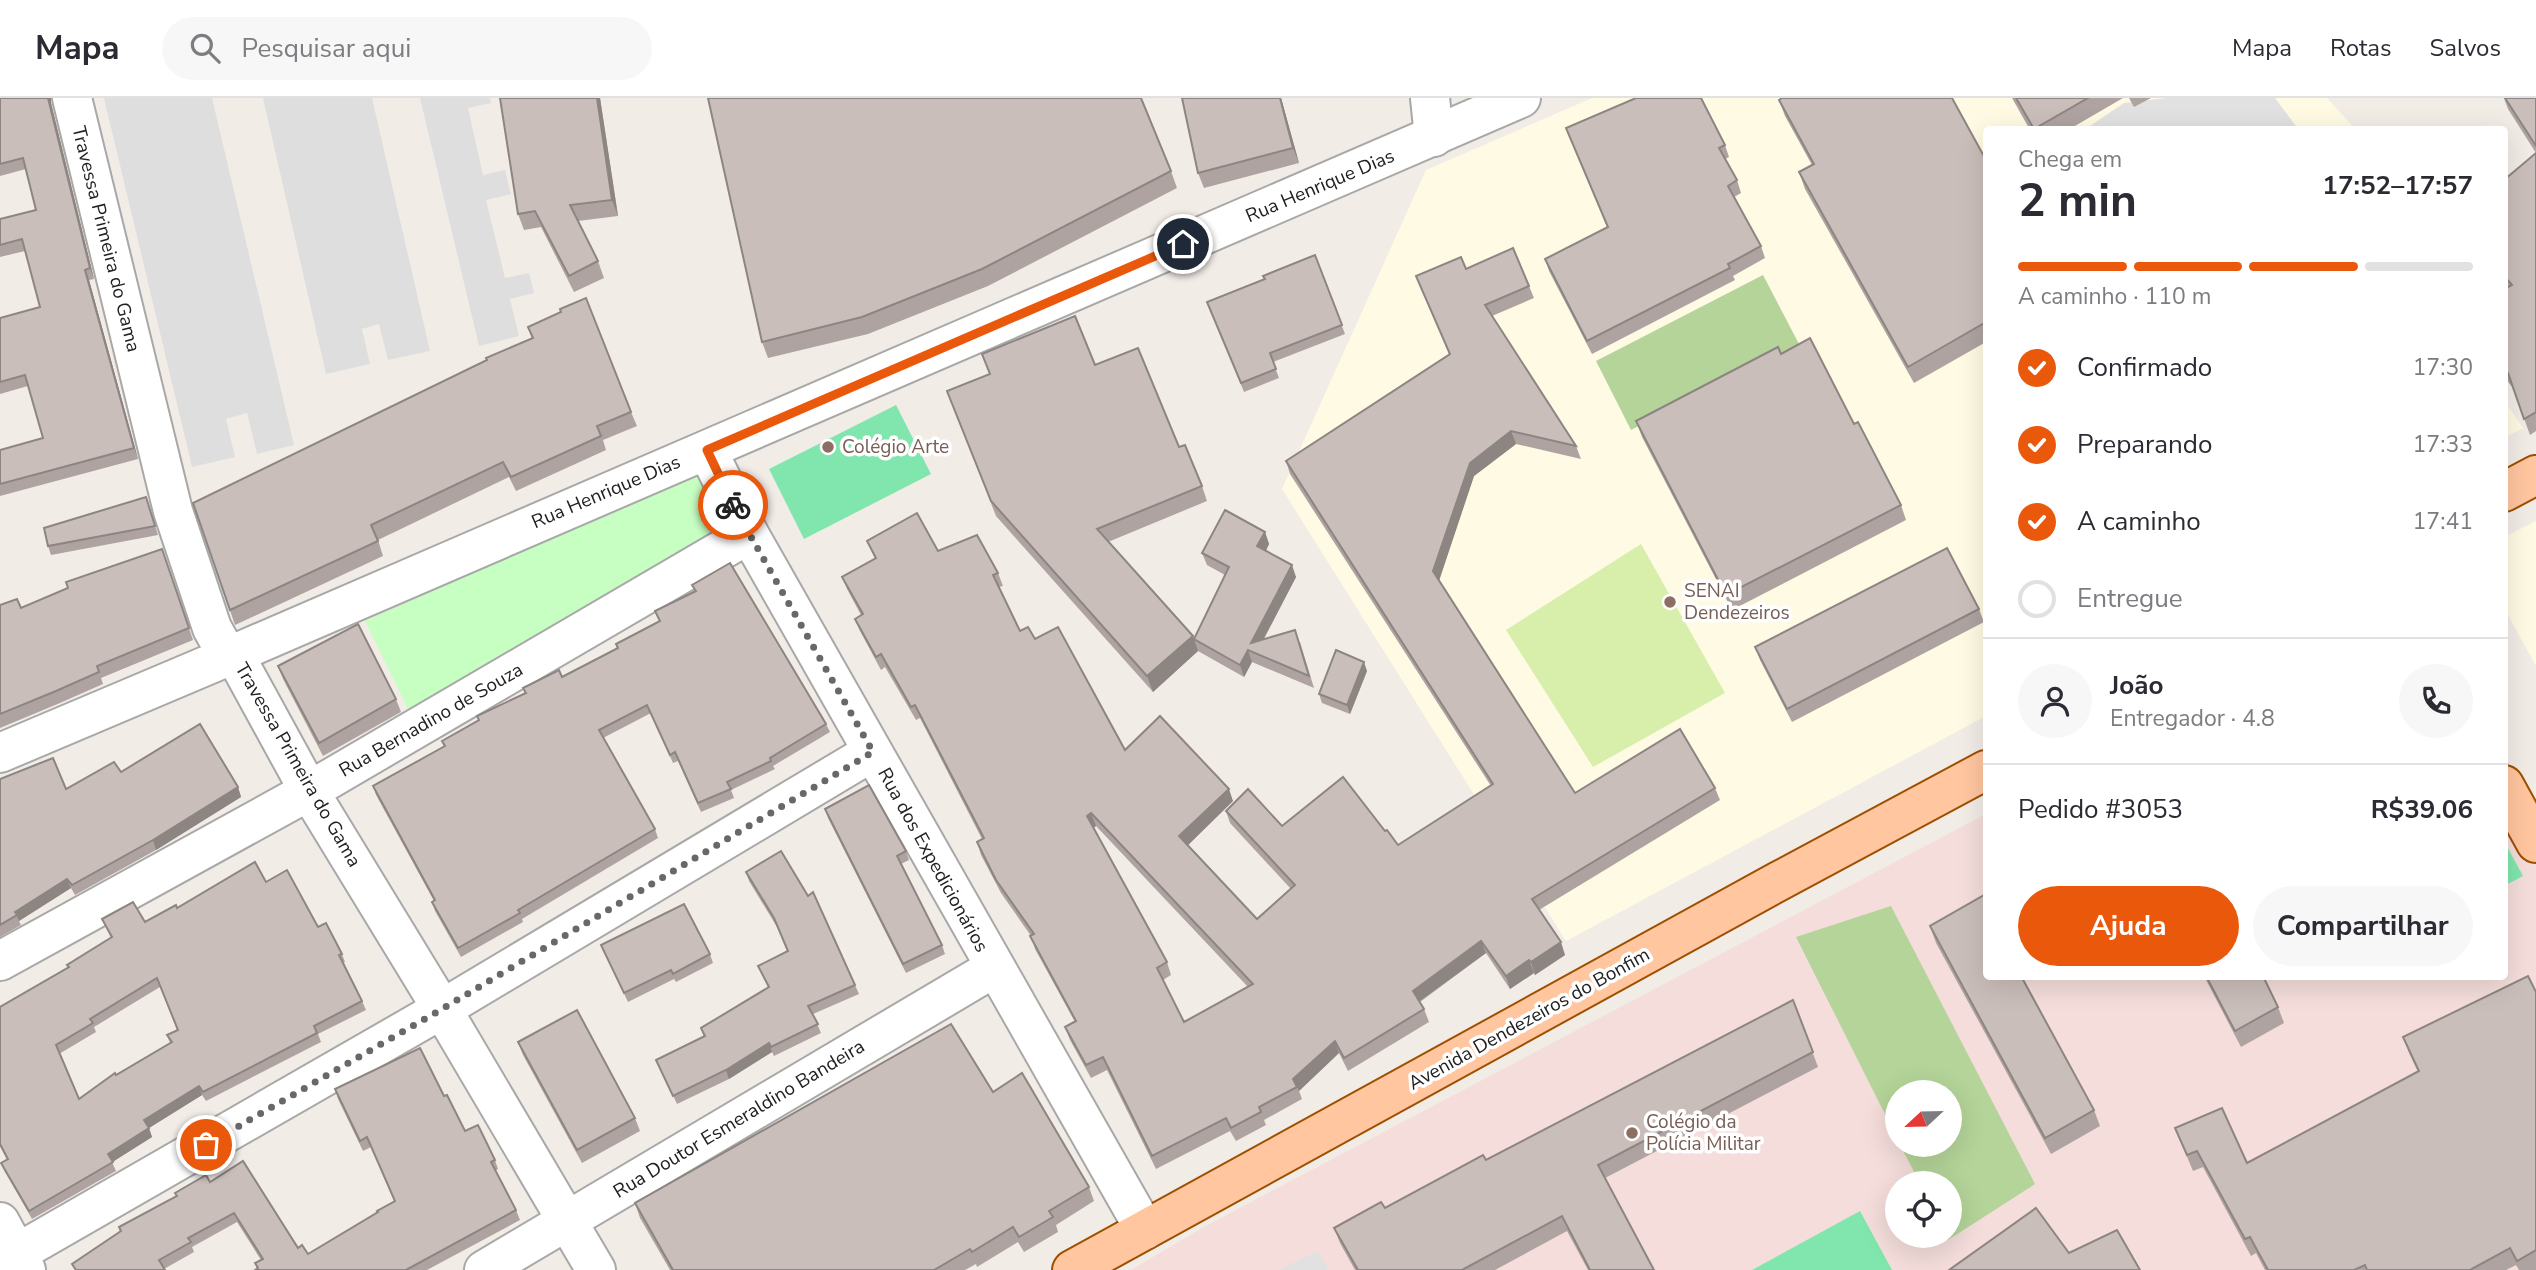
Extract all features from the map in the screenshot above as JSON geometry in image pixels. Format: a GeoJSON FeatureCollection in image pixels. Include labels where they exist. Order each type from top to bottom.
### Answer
{"type":"FeatureCollection","features":[{"type":"Feature","properties":{"kind":"main road"},"geometry":{"type":"LineString","coordinates":[[2508,490],[2536,475]]}},
{"type":"Feature","properties":{"kind":"main road","name":"Avenida Dendezeiros do Bonfim"},"geometry":{"type":"LineString","coordinates":[[1072,1270],[1983,772]]}},
{"type":"Feature","properties":{"kind":"main road"},"geometry":{"type":"LineString","coordinates":[[2508,792],[2536,843]]}},
{"type":"Feature","properties":{"kind":"street","name":"Travessa Primeira do Gama"},"geometry":{"type":"LineString","coordinates":[[72,98],[173,511],[212,628],[222,646],[234,654],[309,791],[596,1270]]}},
{"type":"Feature","properties":{"kind":"street"},"geometry":{"type":"LineString","coordinates":[[1430,98],[1434,137]]}},
{"type":"Feature","properties":{"kind":"street","name":"Rua Henrique Dias"},"geometry":{"type":"LineString","coordinates":[[0,753],[1521,98]]}},
{"type":"Feature","properties":{"kind":"street","name":"Rua dos Expedicionários"},"geometry":{"type":"LineString","coordinates":[[707,450],[749,534],[1145,1230]]}},
{"type":"Feature","properties":{"kind":"street","name":"Rua Bernadino de Souza"},"geometry":{"type":"LineString","coordinates":[[0,961],[309,791],[749,534]]}},
{"type":"Feature","properties":{"kind":"street"},"geometry":{"type":"LineString","coordinates":[[11,1252],[442,1009],[873,752]]}},
{"type":"Feature","properties":{"kind":"street","name":"Rua Doutor Esmeraldino Bandeira"},"geometry":{"type":"LineString","coordinates":[[484,1270],[994,968]]}},
{"type":"Feature","properties":{"kind":"shaded area"},"geometry":{"type":"Polygon","coordinates":[[[104,98],[212,98],[294,445],[257,454],[247,413],[226,419],[235,457],[192,467],[104,98]]]}},
{"type":"Feature","properties":{"kind":"shaded area"},"geometry":{"type":"Polygon","coordinates":[[[263,98],[372,98],[430,351],[388,360],[379,324],[362,329],[370,364],[326,374],[263,98]]]}},
{"type":"Feature","properties":{"kind":"shaded area"},"geometry":{"type":"Polygon","coordinates":[[[420,98],[490,98],[491,103],[468,108],[483,175],[505,170],[511,194],[486,200],[505,278],[529,273],[534,293],[510,299],[519,336],[479,346],[420,98]]]}},
{"type":"Feature","properties":{"kind":"shaded area","name":"SENAI Dendezeiros"},"geometry":{"type":"Polygon","coordinates":[[[1592,98],[2327,98],[2352,126],[1983,126],[1983,718],[1566,941],[1282,489],[1426,170],[1592,98]]]}},
{"type":"Feature","properties":{"kind":"shaded area"},"geometry":{"type":"Polygon","coordinates":[[[2167,98],[2275,98],[2296,126],[2090,126],[2124,103],[2167,98]]]}},
{"type":"Feature","properties":{"kind":"shaded area"},"geometry":{"type":"Polygon","coordinates":[[[2508,406],[2523,428],[2508,436],[2508,406]]]}},
{"type":"Feature","properties":{"kind":"shaded area"},"geometry":{"type":"Polygon","coordinates":[[[2536,521],[2536,666],[2508,615],[2508,535],[2536,521]]]}},
{"type":"Feature","properties":{"kind":"shaded area"},"geometry":{"type":"Polygon","coordinates":[[[2508,794],[2536,854],[2536,1270],[1131,1270],[1202,1228],[1983,816],[1983,980],[2508,980],[2508,794]]]}},
{"type":"Feature","properties":{"kind":"shaded area"},"geometry":{"type":"Polygon","coordinates":[[[1318,1251],[1328,1270],[1279,1270],[1318,1251]]]}},
{"type":"Feature","properties":{"kind":"green space"},"geometry":{"type":"Polygon","coordinates":[[[1763,275],[1799,344],[1631,430],[1596,361],[1763,275]]]}},
{"type":"Feature","properties":{"kind":"green space"},"geometry":{"type":"Polygon","coordinates":[[[896,405],[931,474],[804,539],[769,469],[896,405]]]}},
{"type":"Feature","properties":{"kind":"green space"},"geometry":{"type":"Polygon","coordinates":[[[700,471],[734,531],[410,713],[365,621],[700,471]]]}},
{"type":"Feature","properties":{"kind":"green space"},"geometry":{"type":"Polygon","coordinates":[[[1641,544],[1725,693],[1593,767],[1506,630],[1641,544]]]}},
{"type":"Feature","properties":{"kind":"green space"},"geometry":{"type":"Polygon","coordinates":[[[2508,848],[2523,876],[2508,884],[2508,848]]]}},
{"type":"Feature","properties":{"kind":"green space"},"geometry":{"type":"Polygon","coordinates":[[[1891,906],[2035,1184],[1962,1231],[1962,1171],[1914,1171],[1906,1157],[1962,1157],[1962,1080],[1885,1080],[1885,1114],[1796,937],[1891,906]]]}},
{"type":"Feature","properties":{"kind":"green space"},"geometry":{"type":"Polygon","coordinates":[[[1860,1211],[1892,1270],[1752,1270],[1860,1211]]]}},
{"type":"Feature","properties":{"kind":"building"},"geometry":{"type":"Polygon","coordinates":[[[0,98],[48,98],[90,268],[85,270],[134,448],[0,484],[0,450],[43,438],[25,375],[0,382],[0,318],[40,307],[22,239],[0,245],[0,219],[36,210],[23,158],[0,164],[0,98]]]}},
{"type":"Feature","properties":{"kind":"building"},"geometry":{"type":"Polygon","coordinates":[[[500,98],[597,98],[612,200],[570,205],[598,261],[569,276],[535,211],[518,214],[500,98]]]}},
{"type":"Feature","properties":{"kind":"building"},"geometry":{"type":"Polygon","coordinates":[[[708,98],[1141,98],[1171,171],[982,269],[862,317],[762,342],[708,98]]]}},
{"type":"Feature","properties":{"kind":"building"},"geometry":{"type":"Polygon","coordinates":[[[1182,98],[1280,98],[1293,148],[1198,173],[1182,98]]]}},
{"type":"Feature","properties":{"kind":"building"},"geometry":{"type":"Polygon","coordinates":[[[1636,98],[1701,98],[1725,145],[1719,148],[1737,180],[1728,186],[1761,246],[1728,264],[1730,268],[1587,341],[1545,259],[1608,227],[1566,128],[1636,98]]]}},
{"type":"Feature","properties":{"kind":"building"},"geometry":{"type":"Polygon","coordinates":[[[1952,98],[1983,155],[1983,324],[1908,367],[1799,172],[1814,164],[1779,100],[1952,98]]]}},
{"type":"Feature","properties":{"kind":"building"},"geometry":{"type":"Polygon","coordinates":[[[2016,98],[2088,98],[2039,126],[2032,126],[2016,98]]]}},
{"type":"Feature","properties":{"kind":"building"},"geometry":{"type":"Polygon","coordinates":[[[2505,98],[2536,98],[2536,146],[2505,98]]]}},
{"type":"Feature","properties":{"kind":"building"},"geometry":{"type":"Polygon","coordinates":[[[2536,153],[2536,412],[2524,419],[2508,373],[2508,287],[2512,285],[2508,280],[2508,177],[2536,153]]]}},
{"type":"Feature","properties":{"kind":"building"},"geometry":{"type":"Polygon","coordinates":[[[1513,248],[1529,286],[1485,305],[1576,446],[1511,431],[1470,463],[1433,571],[1575,793],[1680,729],[1715,788],[1532,899],[1561,942],[1531,962],[1529,960],[1506,976],[1481,941],[1413,991],[1424,1009],[1344,1058],[1335,1041],[1293,1079],[1297,1087],[1259,1107],[1261,1112],[1231,1128],[1226,1118],[1152,1156],[1103,1057],[1086,1065],[1065,1027],[1076,1021],[1030,936],[1034,934],[996,880],[977,842],[984,838],[915,705],[911,707],[881,654],[876,657],[855,619],[863,614],[842,577],[876,558],[867,541],[917,513],[938,551],[977,535],[998,573],[993,575],[1020,631],[1028,627],[1035,639],[1058,627],[1125,750],[1160,716],[1229,789],[1179,836],[1257,919],[1295,885],[1226,811],[1248,789],[1282,826],[1343,777],[1398,845],[1493,784],[1286,461],[1450,354],[1416,276],[1461,257],[1466,269],[1513,248]],[[1091,813],[1087,816],[1167,962],[1157,968],[1184,1022],[1253,984],[1091,813]]]}},
{"type":"Feature","properties":{"kind":"building"},"geometry":{"type":"Polygon","coordinates":[[[1315,255],[1342,325],[1270,353],[1276,369],[1241,383],[1207,302],[1315,255]]]}},
{"type":"Feature","properties":{"kind":"building"},"geometry":{"type":"Polygon","coordinates":[[[586,298],[631,412],[597,426],[601,436],[511,477],[503,462],[371,525],[378,541],[230,610],[193,503],[487,360],[486,358],[533,338],[528,327],[586,298]]]}},
{"type":"Feature","properties":{"kind":"building"},"geometry":{"type":"Polygon","coordinates":[[[1075,316],[1095,365],[1138,348],[1179,447],[1185,445],[1202,486],[1097,529],[1193,636],[1147,676],[991,501],[947,391],[990,374],[982,354],[1075,316]]]}},
{"type":"Feature","properties":{"kind":"building"},"geometry":{"type":"Polygon","coordinates":[[[1810,338],[1854,424],[1858,422],[1901,505],[1726,595],[1636,421],[1778,347],[1781,354],[1810,338]]]}},
{"type":"Feature","properties":{"kind":"building"},"geometry":{"type":"Polygon","coordinates":[[[146,497],[155,526],[48,546],[44,528],[146,497]]]}},
{"type":"Feature","properties":{"kind":"building"},"geometry":{"type":"Polygon","coordinates":[[[1225,510],[1265,532],[1257,546],[1292,565],[1251,643],[1295,630],[1309,676],[1248,650],[1240,665],[1194,639],[1229,567],[1202,553],[1225,510]]]}},
{"type":"Feature","properties":{"kind":"building"},"geometry":{"type":"Polygon","coordinates":[[[1947,548],[1979,609],[1787,709],[1755,647],[1947,548]]]}},
{"type":"Feature","properties":{"kind":"building"},"geometry":{"type":"Polygon","coordinates":[[[162,549],[189,628],[97,666],[99,672],[0,714],[0,605],[17,599],[21,608],[68,588],[66,582],[162,549]]]}},
{"type":"Feature","properties":{"kind":"building"},"geometry":{"type":"Polygon","coordinates":[[[730,563],[826,724],[770,758],[771,761],[727,782],[731,789],[698,803],[675,752],[670,755],[647,705],[599,730],[655,829],[458,948],[373,786],[445,746],[442,741],[479,720],[477,716],[526,693],[523,688],[559,670],[562,677],[618,648],[616,644],[660,621],[655,611],[696,591],[692,585],[730,563]]]}},
{"type":"Feature","properties":{"kind":"building"},"geometry":{"type":"Polygon","coordinates":[[[358,624],[396,699],[319,743],[278,666],[358,624]]]}},
{"type":"Feature","properties":{"kind":"building"},"geometry":{"type":"Polygon","coordinates":[[[1336,650],[1364,662],[1347,705],[1319,694],[1336,650]]]}},
{"type":"Feature","properties":{"kind":"building"},"geometry":{"type":"Polygon","coordinates":[[[200,724],[238,787],[153,840],[72,885],[67,879],[15,912],[17,915],[0,925],[0,779],[53,758],[66,789],[114,762],[121,772],[200,724]]]}},
{"type":"Feature","properties":{"kind":"building"},"geometry":{"type":"Polygon","coordinates":[[[869,785],[906,851],[897,856],[942,945],[903,964],[825,809],[869,785]]]}},
{"type":"Feature","properties":{"kind":"building"},"geometry":{"type":"Polygon","coordinates":[[[781,851],[808,896],[813,892],[855,985],[808,1006],[818,1024],[771,1047],[769,1043],[726,1070],[673,1096],[656,1060],[705,1036],[701,1028],[769,987],[758,966],[788,951],[774,918],[746,872],[781,851]]]}},
{"type":"Feature","properties":{"kind":"building"},"geometry":{"type":"Polygon","coordinates":[[[255,862],[266,882],[287,870],[318,927],[326,923],[362,1001],[314,1026],[317,1033],[203,1092],[199,1086],[144,1120],[149,1128],[108,1154],[113,1162],[29,1211],[1,1163],[8,1159],[0,1144],[0,1007],[69,967],[67,965],[112,937],[102,919],[133,902],[145,922],[176,905],[177,908],[255,862]],[[157,978],[90,1019],[93,1023],[56,1045],[79,1099],[115,1073],[116,1075],[172,1042],[167,1035],[178,1030],[157,978]]]}},
{"type":"Feature","properties":{"kind":"building"},"geometry":{"type":"Polygon","coordinates":[[[1983,896],[1983,980],[2023,980],[2094,1110],[2045,1138],[1930,926],[1983,896]]]}},
{"type":"Feature","properties":{"kind":"building"},"geometry":{"type":"Polygon","coordinates":[[[684,904],[710,954],[673,974],[671,970],[624,993],[601,945],[684,904]]]}},
{"type":"Feature","properties":{"kind":"building"},"geometry":{"type":"Polygon","coordinates":[[[2528,976],[2536,992],[2536,1250],[2517,1261],[2510,1248],[2470,1270],[2367,1270],[2365,1265],[2354,1270],[2268,1270],[2250,1237],[2245,1239],[2197,1151],[2187,1155],[2175,1128],[2222,1108],[2247,1163],[2419,1071],[2403,1037],[2528,976]]]}},
{"type":"Feature","properties":{"kind":"building"},"geometry":{"type":"Polygon","coordinates":[[[2208,980],[2265,980],[2278,1007],[2235,1031],[2208,980]]]}},
{"type":"Feature","properties":{"kind":"building"},"geometry":{"type":"Polygon","coordinates":[[[1793,1000],[1813,1052],[1598,1165],[1654,1270],[1590,1270],[1562,1216],[1462,1270],[1358,1270],[1334,1228],[1381,1202],[1385,1208],[1483,1155],[1486,1160],[1793,1000]]]}},
{"type":"Feature","properties":{"kind":"building"},"geometry":{"type":"Polygon","coordinates":[[[577,1010],[635,1118],[577,1150],[518,1042],[577,1010]]]}},
{"type":"Feature","properties":{"kind":"building"},"geometry":{"type":"Polygon","coordinates":[[[951,1024],[993,1092],[1022,1073],[1089,1187],[1049,1211],[1053,1217],[1019,1237],[1013,1227],[972,1252],[970,1249],[934,1270],[673,1270],[635,1203],[951,1024]]]}},
{"type":"Feature","properties":{"kind":"building"},"geometry":{"type":"Polygon","coordinates":[[[420,1048],[465,1131],[478,1125],[495,1160],[491,1162],[516,1210],[406,1270],[255,1270],[258,1268],[255,1263],[263,1259],[234,1213],[188,1238],[191,1242],[159,1260],[165,1270],[76,1270],[72,1264],[121,1231],[119,1227],[177,1196],[175,1193],[206,1175],[210,1182],[243,1161],[298,1248],[302,1245],[308,1254],[378,1212],[395,1201],[367,1137],[360,1141],[335,1089],[420,1048]]]}},
{"type":"Feature","properties":{"kind":"building"},"geometry":{"type":"Polygon","coordinates":[[[2036,1208],[2069,1253],[2117,1230],[2140,1270],[1949,1270],[2036,1208]]]}},
{"type":"Feature","properties":{"kind":"way so far"},"geometry":{"type":"LineString","coordinates":[[206,1145],[442,1009],[873,752],[733,505]]}},
{"type":"Feature","properties":{"kind":"place","name":"Colégio Arte"},"geometry":{"type":"Point","coordinates":[828,447]}},
{"type":"Feature","properties":{"kind":"place","name":"SENAI Dendezeiros"},"geometry":{"type":"Point","coordinates":[1670,602]}},
{"type":"Feature","properties":{"kind":"place","name":"Colégio da Polícia Militar"},"geometry":{"type":"Point","coordinates":[1632,1133]}},
{"type":"Feature","properties":{"kind":"route"},"geometry":{"type":"LineString","coordinates":[[733,505],[707,450],[1183,244]]}}]}
